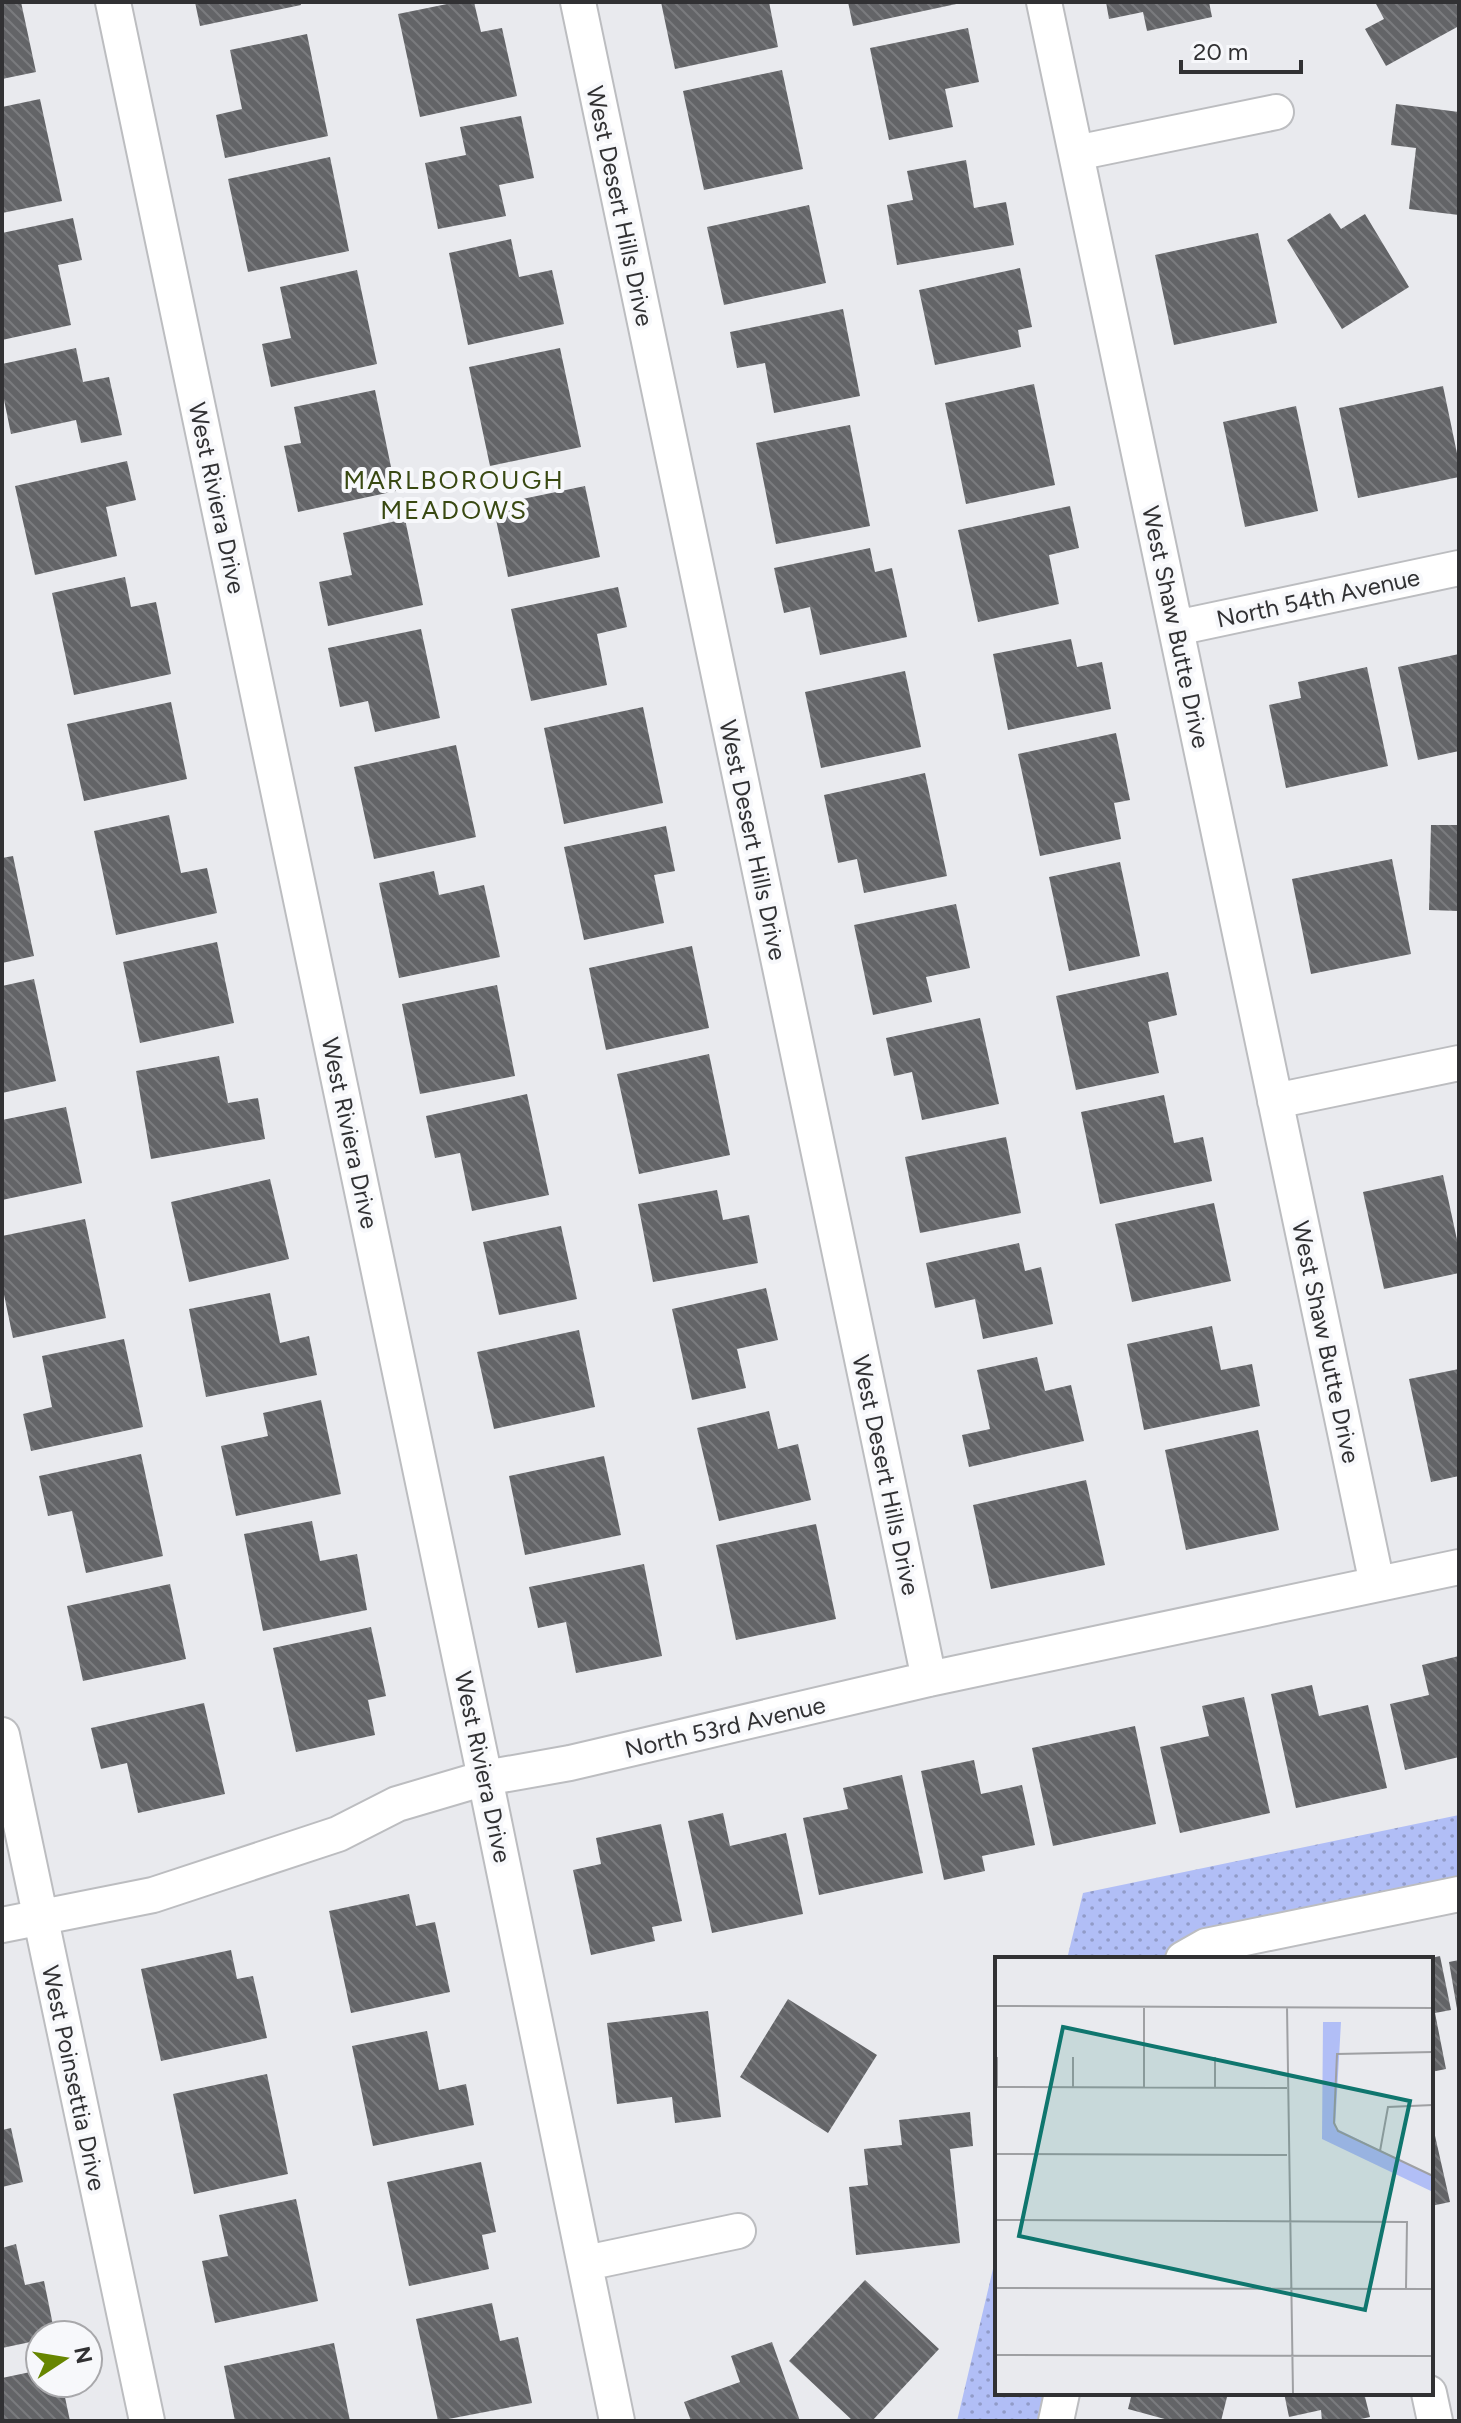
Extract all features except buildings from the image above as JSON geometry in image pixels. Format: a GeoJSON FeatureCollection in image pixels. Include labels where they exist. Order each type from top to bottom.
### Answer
{"type":"FeatureCollection","features":[{"type":"Feature","properties":{"kind":"street","name":"West Riviera Drive"},"geometry":{"type":"LineString","coordinates":[[113,2],[617,2421]]}},
{"type":"Feature","properties":{"kind":"street","name":"West Desert Hills Drive"},"geometry":{"type":"LineString","coordinates":[[578,2],[929,1679]]}},
{"type":"Feature","properties":{"kind":"street","name":"West Shaw Butte Drive"},"geometry":{"type":"LineString","coordinates":[[1044,2],[1377,1584]]}},
{"type":"Feature","properties":{"kind":"street"},"geometry":{"type":"LineString","coordinates":[[1076,153],[1276,112]]}},
{"type":"Feature","properties":{"kind":"street","name":"North 54th Avenue"},"geometry":{"type":"LineString","coordinates":[[1176,628],[1459,568]]}},
{"type":"Feature","properties":{"kind":"street"},"geometry":{"type":"LineString","coordinates":[[1275,1101],[1459,1063]]}},
{"type":"Feature","properties":{"kind":"street","name":"North 53rd Avenue"},"geometry":{"type":"LineString","coordinates":[[2,1925],[153,1895],[338,1834],[397,1804],[485,1778],[570,1763],[929,1679],[1459,1567]]}},
{"type":"Feature","properties":{"kind":"street","name":"West Poinsettia Drive"},"geometry":{"type":"LineString","coordinates":[[2,1735],[147,2421]]}},
{"type":"Feature","properties":{"kind":"street"},"geometry":{"type":"LineString","coordinates":[[1187,1957],[1206,1946],[1459,1894]]}},
{"type":"Feature","properties":{"kind":"street"},"geometry":{"type":"LineString","coordinates":[[586,2263],[738,2231]]}},
{"type":"Feature","properties":{"kind":"street"},"geometry":{"type":"LineString","coordinates":[[1056,2421],[1062,2395]]}},
{"type":"Feature","properties":{"kind":"street"},"geometry":{"type":"LineString","coordinates":[[1429,2395],[1435,2421]]}},
{"type":"Feature","properties":{"kind":"shaded area"},"geometry":{"type":"Polygon","coordinates":[[[1459,1815],[1459,1894],[1191,1957],[1067,1957],[1083,1893],[1459,1815]]]}},
{"type":"Feature","properties":{"kind":"shaded area"},"geometry":{"type":"Polygon","coordinates":[[[995,2260],[995,2395],[1062,2395],[1056,2421],[957,2421],[995,2260]]]}},
{"type":"Feature","properties":{"kind":"district","name":"MARLBOROUGH MEADOWS"},"geometry":{"type":"Point","coordinates":[454,495]}}]}
